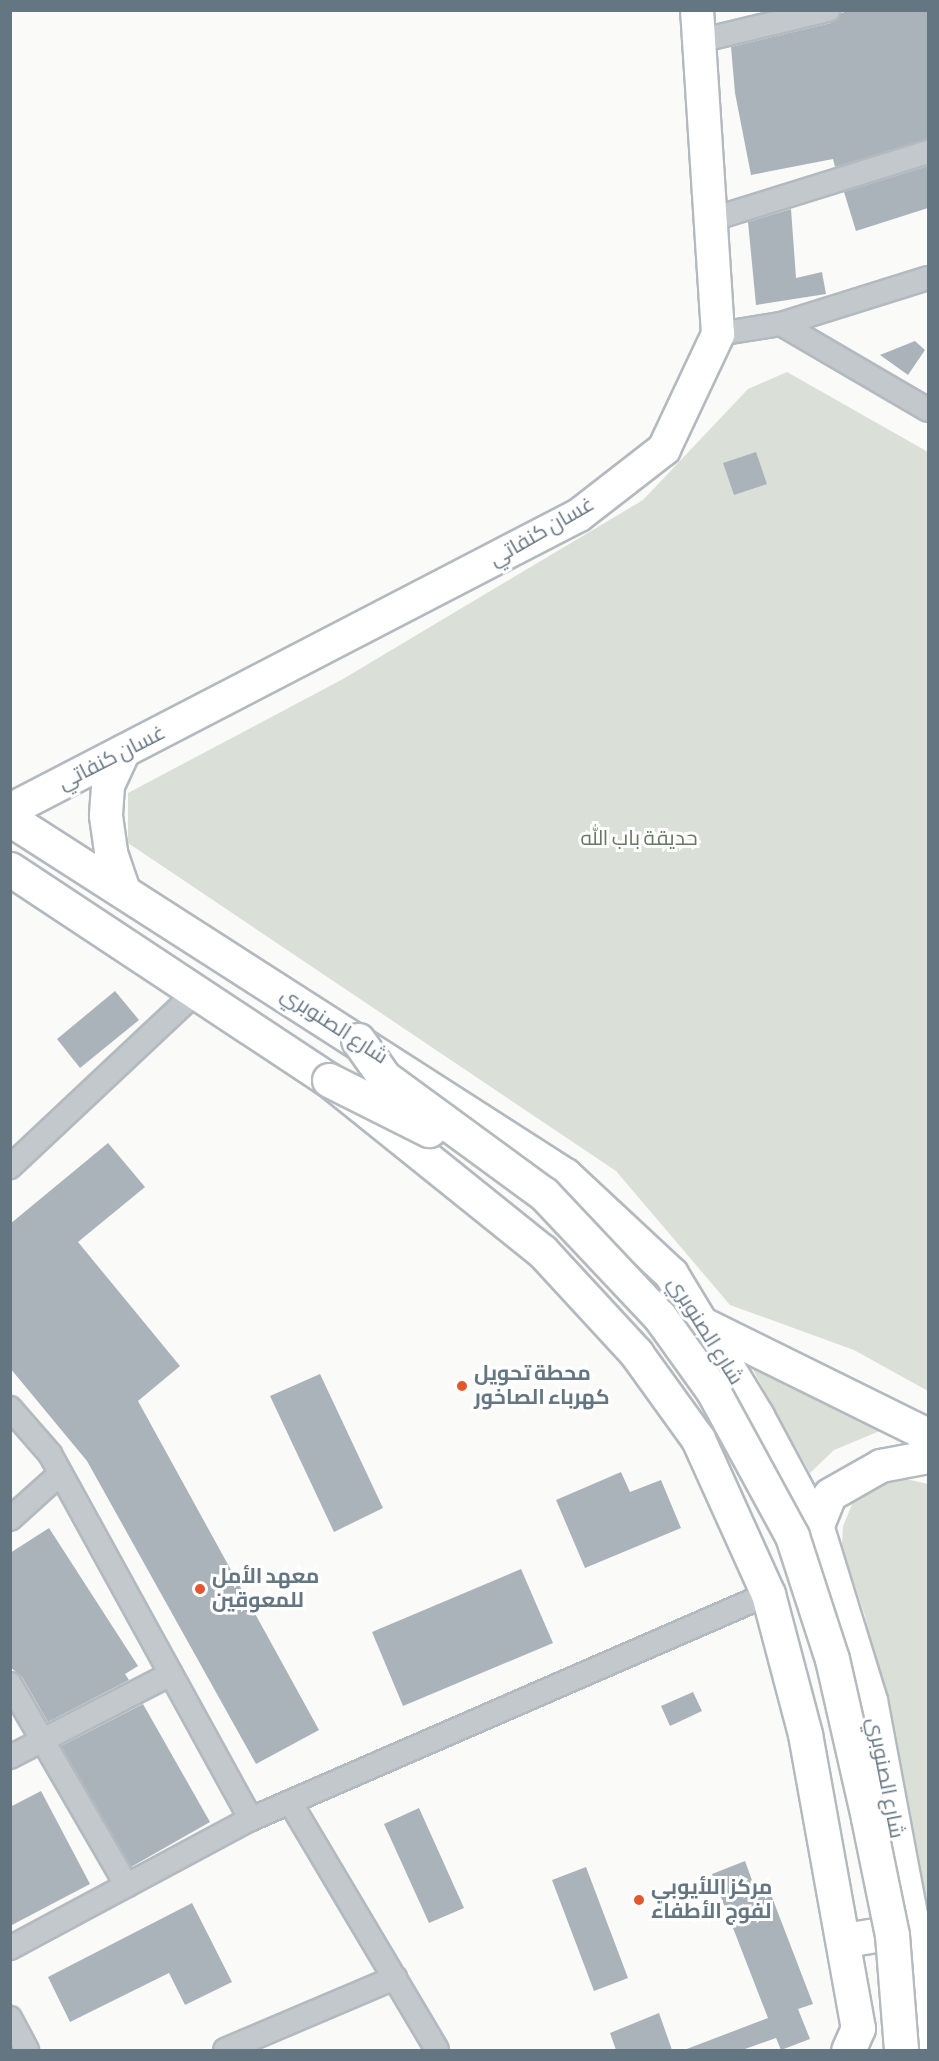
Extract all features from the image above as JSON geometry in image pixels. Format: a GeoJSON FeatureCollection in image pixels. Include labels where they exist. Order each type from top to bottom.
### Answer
{"type":"FeatureCollection","features":[{"type":"Feature","properties":{"kind":"main road","name":"شارع الصنوبري"},"geometry":{"type":"LineString","coordinates":[[10,819],[358,1040],[565,1175],[671,1274],[817,1528],[870,1700],[913,1929],[926,2050]]}},
{"type":"Feature","properties":{"kind":"main road"},"geometry":{"type":"LineString","coordinates":[[10,869],[194,994],[329,1080],[428,1129],[582,1252],[646,1329],[697,1406],[774,1546],[814,1666],[875,1949],[884,2050]]}},
{"type":"Feature","properties":{"kind":"main road"},"geometry":{"type":"LineString","coordinates":[[358,1040],[384,1077],[544,1194],[660,1317],[713,1391],[787,1526],[832,1659],[865,1807],[892,1935],[901,2050]]}},
{"type":"Feature","properties":{"kind":"main road"},"geometry":{"type":"LineString","coordinates":[[329,1080],[542,1251],[636,1353],[698,1439],[768,1594],[806,1734],[845,1940],[858,2028],[848,2050]]}},
{"type":"Feature","properties":{"kind":"main road"},"geometry":{"type":"LineString","coordinates":[[845,1940],[913,1929]]}},
{"type":"Feature","properties":{"kind":"street"},"geometry":{"type":"LineString","coordinates":[[698,26],[828,10]]}},
{"type":"Feature","properties":{"kind":"street","name":"غسان كنفاتي"},"geometry":{"type":"LineString","coordinates":[[10,810],[579,515],[664,449],[718,334],[713,219],[698,26]]}},
{"type":"Feature","properties":{"kind":"street"},"geometry":{"type":"LineString","coordinates":[[713,219],[928,152]]}},
{"type":"Feature","properties":{"kind":"street"},"geometry":{"type":"LineString","coordinates":[[718,334],[782,324],[928,278]]}},
{"type":"Feature","properties":{"kind":"street"},"geometry":{"type":"LineString","coordinates":[[782,324],[928,410]]}},
{"type":"Feature","properties":{"kind":"street"},"geometry":{"type":"LineString","coordinates":[[124,751],[108,786],[106,816],[111,853],[124,891]]}},
{"type":"Feature","properties":{"kind":"street"},"geometry":{"type":"LineString","coordinates":[[10,1167],[194,994]]}},
{"type":"Feature","properties":{"kind":"street"},"geometry":{"type":"LineString","coordinates":[[701,1323],[928,1435]]}},
{"type":"Feature","properties":{"kind":"street"},"geometry":{"type":"LineString","coordinates":[[10,1408],[50,1454],[251,1819]]}},
{"type":"Feature","properties":{"kind":"street"},"geometry":{"type":"LineString","coordinates":[[817,1528],[830,1495],[881,1466],[928,1457]]}},
{"type":"Feature","properties":{"kind":"street"},"geometry":{"type":"LineString","coordinates":[[10,1519],[60,1474]]}},
{"type":"Feature","properties":{"kind":"street"},"geometry":{"type":"LineString","coordinates":[[10,1948],[251,1819],[768,1594]]}},
{"type":"Feature","properties":{"kind":"street"},"geometry":{"type":"LineString","coordinates":[[10,1757],[171,1674]]}},
{"type":"Feature","properties":{"kind":"street"},"geometry":{"type":"LineString","coordinates":[[10,1684],[127,1886]]}},
{"type":"Feature","properties":{"kind":"street"},"geometry":{"type":"LineString","coordinates":[[290,1802],[437,2050]]}},
{"type":"Feature","properties":{"kind":"street"},"geometry":{"type":"LineString","coordinates":[[234,2049],[394,1978]]}},
{"type":"Feature","properties":{"kind":"street"},"geometry":{"type":"LineString","coordinates":[[10,2018],[27,2050]]}},
{"type":"Feature","properties":{"kind":"green space","name":"حديقة باب الله"},"geometry":{"type":"Polygon","coordinates":[[[787,372],[928,452],[928,1391],[854,1350],[730,1305],[616,1171],[128,843],[128,793],[343,679],[643,500],[748,389],[787,372]]]}},
{"type":"Feature","properties":{"kind":"green space"},"geometry":{"type":"Polygon","coordinates":[[[747,1359],[887,1428],[834,1450],[810,1473],[747,1359]]]}},
{"type":"Feature","properties":{"kind":"green space"},"geometry":{"type":"Polygon","coordinates":[[[906,1479],[928,1484],[928,1934],[894,1741],[865,1616],[842,1547],[843,1526],[854,1500],[876,1486],[906,1479]]]}},
{"type":"Feature","properties":{"kind":"building"},"geometry":{"type":"Polygon","coordinates":[[[852,10],[928,10],[928,139],[835,167],[833,159],[751,175],[735,93],[731,47],[831,23],[841,13],[852,10]]]}},
{"type":"Feature","properties":{"kind":"building"},"geometry":{"type":"Polygon","coordinates":[[[928,166],[928,208],[856,231],[844,192],[928,166]]]}},
{"type":"Feature","properties":{"kind":"building"},"geometry":{"type":"Polygon","coordinates":[[[791,209],[796,278],[822,272],[826,294],[756,305],[748,222],[791,209]]]}},
{"type":"Feature","properties":{"kind":"building"},"geometry":{"type":"Polygon","coordinates":[[[915,341],[925,350],[908,375],[880,355],[915,341]]]}},
{"type":"Feature","properties":{"kind":"building"},"geometry":{"type":"Polygon","coordinates":[[[756,452],[767,484],[734,495],[723,463],[756,452]]]}},
{"type":"Feature","properties":{"kind":"building"},"geometry":{"type":"Polygon","coordinates":[[[115,991],[139,1020],[80,1068],[57,1039],[115,991]]]}},
{"type":"Feature","properties":{"kind":"building"},"geometry":{"type":"Polygon","coordinates":[[[108,1143],[145,1187],[78,1242],[180,1366],[138,1401],[319,1730],[256,1764],[87,1461],[10,1368],[10,1224],[108,1143]]]}},
{"type":"Feature","properties":{"kind":"building"},"geometry":{"type":"Polygon","coordinates":[[[320,1374],[383,1508],[334,1532],[270,1396],[320,1374]]]}},
{"type":"Feature","properties":{"kind":"building"},"geometry":{"type":"Polygon","coordinates":[[[621,1472],[630,1492],[661,1480],[681,1528],[585,1568],[556,1500],[621,1472]]]}},
{"type":"Feature","properties":{"kind":"building"},"geometry":{"type":"Polygon","coordinates":[[[49,1528],[138,1666],[125,1674],[129,1680],[48,1722],[22,1677],[10,1667],[10,1553],[49,1528]]]}},
{"type":"Feature","properties":{"kind":"building"},"geometry":{"type":"Polygon","coordinates":[[[521,1569],[553,1643],[403,1706],[372,1632],[521,1569]]]}},
{"type":"Feature","properties":{"kind":"building"},"geometry":{"type":"Polygon","coordinates":[[[693,1692],[702,1711],[670,1726],[661,1706],[693,1692]]]}},
{"type":"Feature","properties":{"kind":"building"},"geometry":{"type":"Polygon","coordinates":[[[143,1704],[210,1822],[131,1867],[61,1746],[143,1704]]]}},
{"type":"Feature","properties":{"kind":"building"},"geometry":{"type":"Polygon","coordinates":[[[41,1791],[90,1884],[10,1926],[10,1807],[41,1791]]]}},
{"type":"Feature","properties":{"kind":"building"},"geometry":{"type":"Polygon","coordinates":[[[419,1808],[464,1908],[429,1923],[384,1824],[419,1808]]]}},
{"type":"Feature","properties":{"kind":"building"},"geometry":{"type":"Polygon","coordinates":[[[745,1861],[758,1897],[770,1892],[813,2004],[798,2009],[810,2039],[781,2050],[776,2038],[742,2050],[684,2050],[768,2018],[712,1874],[745,1861]]]}},
{"type":"Feature","properties":{"kind":"building"},"geometry":{"type":"Polygon","coordinates":[[[586,1867],[628,1978],[594,1991],[552,1880],[586,1867]]]}},
{"type":"Feature","properties":{"kind":"building"},"geometry":{"type":"Polygon","coordinates":[[[192,1903],[232,1982],[185,2005],[169,1973],[70,2022],[48,1977],[192,1903]]]}},
{"type":"Feature","properties":{"kind":"building"},"geometry":{"type":"Polygon","coordinates":[[[659,2013],[672,2050],[616,2050],[610,2033],[659,2013]]]}},
{"type":"Feature","properties":{"kind":"place","name":"محطة تحويل كهرباء الصاخور"},"geometry":{"type":"Point","coordinates":[462,1386]}},
{"type":"Feature","properties":{"kind":"place","name":"معهد الأمل للمعوقين"},"geometry":{"type":"Point","coordinates":[200,1589]}},
{"type":"Feature","properties":{"kind":"place","name":"مركز اللأيوبي لفوج الأطفاء"},"geometry":{"type":"Point","coordinates":[639,1900]}}]}
